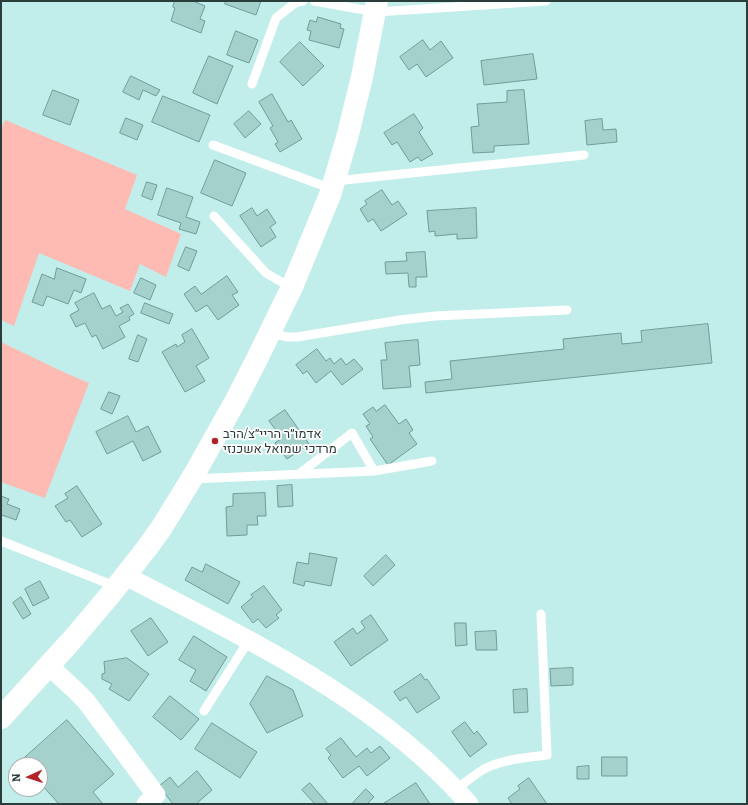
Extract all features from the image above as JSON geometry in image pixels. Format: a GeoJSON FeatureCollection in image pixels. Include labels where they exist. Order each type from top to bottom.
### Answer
{"type":"FeatureCollection","features":[{"type":"Feature","properties":{"kind":"street"},"geometry":{"type":"LineString","coordinates":[[1,718],[91,619],[121,582],[162,527],[230,412],[292,287],[333,185],[347,138],[362,77],[376,7]]}},
{"type":"Feature","properties":{"kind":"street"},"geometry":{"type":"LineString","coordinates":[[121,582],[249,640],[313,677],[367,713],[415,750],[456,789],[469,804]]}},
{"type":"Feature","properties":{"kind":"street"},"geometry":{"type":"LineString","coordinates":[[49,666],[86,701],[156,795],[146,804]]}},
{"type":"Feature","properties":{"kind":"lane"},"geometry":{"type":"LineString","coordinates":[[252,84],[276,18],[295,4],[303,1]]}},
{"type":"Feature","properties":{"kind":"lane"},"geometry":{"type":"LineString","coordinates":[[314,1],[376,7],[546,1]]}},
{"type":"Feature","properties":{"kind":"lane"},"geometry":{"type":"LineString","coordinates":[[213,145],[333,185],[584,155]]}},
{"type":"Feature","properties":{"kind":"lane"},"geometry":{"type":"LineString","coordinates":[[214,216],[266,273],[292,287]]}},
{"type":"Feature","properties":{"kind":"lane"},"geometry":{"type":"LineString","coordinates":[[270,333],[287,337],[297,337],[434,316],[568,310]]}},
{"type":"Feature","properties":{"kind":"lane"},"geometry":{"type":"LineString","coordinates":[[299,474],[352,433],[374,471]]}},
{"type":"Feature","properties":{"kind":"lane"},"geometry":{"type":"LineString","coordinates":[[191,479],[374,471],[432,461]]}},
{"type":"Feature","properties":{"kind":"lane"},"geometry":{"type":"LineString","coordinates":[[1,541],[121,582]]}},
{"type":"Feature","properties":{"kind":"lane"},"geometry":{"type":"LineString","coordinates":[[456,789],[484,769],[499,763],[514,759],[547,755],[541,614]]}},
{"type":"Feature","properties":{"kind":"lane"},"geometry":{"type":"LineString","coordinates":[[204,711],[249,640]]}},
{"type":"Feature","properties":{"kind":"shaded area"},"geometry":{"type":"Polygon","coordinates":[[[5,120],[137,175],[125,209],[181,234],[166,277],[140,264],[130,291],[39,253],[14,326],[1,320],[1,130],[5,120]]]}},
{"type":"Feature","properties":{"kind":"shaded area"},"geometry":{"type":"Polygon","coordinates":[[[1,342],[89,383],[45,498],[1,482],[1,342]]]}},
{"type":"Feature","properties":{"kind":"building"},"geometry":{"type":"Polygon","coordinates":[[[175,1],[193,1],[205,6],[200,19],[205,21],[201,33],[171,21],[175,8],[173,7],[175,1]]]}},
{"type":"Feature","properties":{"kind":"building"},"geometry":{"type":"Polygon","coordinates":[[[226,1],[261,1],[256,15],[225,4],[226,1]]]}},
{"type":"Feature","properties":{"kind":"building"},"geometry":{"type":"Polygon","coordinates":[[[318,17],[341,24],[340,28],[344,29],[339,48],[309,40],[311,31],[307,30],[310,20],[316,22],[318,17]]]}},
{"type":"Feature","properties":{"kind":"building"},"geometry":{"type":"Polygon","coordinates":[[[236,31],[258,40],[249,63],[227,55],[236,31]]]}},
{"type":"Feature","properties":{"kind":"building"},"geometry":{"type":"Polygon","coordinates":[[[423,40],[430,50],[441,41],[453,58],[426,77],[417,64],[409,70],[400,57],[423,40]]]}},
{"type":"Feature","properties":{"kind":"building"},"geometry":{"type":"Polygon","coordinates":[[[300,42],[324,66],[303,86],[280,62],[300,42]]]}},
{"type":"Feature","properties":{"kind":"building"},"geometry":{"type":"Polygon","coordinates":[[[533,54],[537,79],[484,85],[481,61],[533,54]]]}},
{"type":"Feature","properties":{"kind":"building"},"geometry":{"type":"Polygon","coordinates":[[[209,56],[233,66],[217,104],[193,93],[209,56]]]}},
{"type":"Feature","properties":{"kind":"building"},"geometry":{"type":"Polygon","coordinates":[[[131,76],[160,90],[156,96],[143,90],[139,100],[123,92],[131,76]]]}},
{"type":"Feature","properties":{"kind":"building"},"geometry":{"type":"Polygon","coordinates":[[[53,90],[79,100],[70,125],[43,115],[53,90]]]}},
{"type":"Feature","properties":{"kind":"building"},"geometry":{"type":"Polygon","coordinates":[[[524,90],[529,144],[494,146],[494,152],[473,153],[471,127],[479,126],[477,104],[507,102],[507,91],[524,90]]]}},
{"type":"Feature","properties":{"kind":"building"},"geometry":{"type":"Polygon","coordinates":[[[272,94],[288,122],[291,120],[302,139],[280,152],[275,144],[278,142],[270,128],[273,126],[259,102],[272,94]]]}},
{"type":"Feature","properties":{"kind":"building"},"geometry":{"type":"Polygon","coordinates":[[[163,96],[210,115],[199,142],[152,122],[163,96]]]}},
{"type":"Feature","properties":{"kind":"building"},"geometry":{"type":"Polygon","coordinates":[[[249,111],[261,124],[245,138],[234,124],[249,111]]]}},
{"type":"Feature","properties":{"kind":"building"},"geometry":{"type":"Polygon","coordinates":[[[414,114],[423,128],[419,132],[433,154],[421,161],[418,157],[410,162],[397,142],[392,145],[384,133],[414,114]]]}},
{"type":"Feature","properties":{"kind":"building"},"geometry":{"type":"Polygon","coordinates":[[[126,118],[143,125],[137,140],[120,133],[126,118]]]}},
{"type":"Feature","properties":{"kind":"building"},"geometry":{"type":"Polygon","coordinates":[[[602,119],[603,130],[616,129],[617,142],[587,145],[585,121],[602,119]]]}},
{"type":"Feature","properties":{"kind":"building"},"geometry":{"type":"Polygon","coordinates":[[[215,160],[246,173],[232,206],[201,193],[215,160]]]}},
{"type":"Feature","properties":{"kind":"building"},"geometry":{"type":"Polygon","coordinates":[[[147,182],[157,185],[152,200],[142,196],[147,182]]]}},
{"type":"Feature","properties":{"kind":"building"},"geometry":{"type":"Polygon","coordinates":[[[167,188],[193,197],[186,217],[200,222],[196,234],[179,229],[181,223],[158,215],[167,188]]]}},
{"type":"Feature","properties":{"kind":"building"},"geometry":{"type":"Polygon","coordinates":[[[382,190],[392,205],[398,201],[407,214],[381,231],[373,219],[368,222],[360,209],[367,204],[365,201],[382,190]]]}},
{"type":"Feature","properties":{"kind":"building"},"geometry":{"type":"Polygon","coordinates":[[[252,208],[257,216],[267,209],[276,223],[270,227],[276,237],[261,247],[240,216],[252,208]]]}},
{"type":"Feature","properties":{"kind":"building"},"geometry":{"type":"Polygon","coordinates":[[[476,208],[477,238],[457,239],[457,234],[435,236],[435,231],[429,232],[427,211],[476,208]]]}},
{"type":"Feature","properties":{"kind":"building"},"geometry":{"type":"Polygon","coordinates":[[[186,247],[197,251],[189,271],[178,266],[186,247]]]}},
{"type":"Feature","properties":{"kind":"building"},"geometry":{"type":"Polygon","coordinates":[[[425,252],[427,277],[416,277],[416,287],[409,287],[408,273],[386,274],[385,262],[407,261],[406,253],[425,252]]]}},
{"type":"Feature","properties":{"kind":"building"},"geometry":{"type":"Polygon","coordinates":[[[57,268],[86,279],[81,293],[74,290],[68,304],[47,296],[43,306],[32,302],[42,274],[54,279],[57,268]]]}},
{"type":"Feature","properties":{"kind":"building"},"geometry":{"type":"Polygon","coordinates":[[[227,276],[238,292],[232,295],[239,305],[218,320],[207,305],[196,312],[184,294],[195,286],[201,294],[227,276]]]}},
{"type":"Feature","properties":{"kind":"building"},"geometry":{"type":"Polygon","coordinates":[[[141,278],[156,285],[150,300],[134,293],[141,278]]]}},
{"type":"Feature","properties":{"kind":"building"},"geometry":{"type":"Polygon","coordinates":[[[94,293],[102,309],[110,305],[116,316],[123,312],[120,308],[128,304],[134,314],[129,317],[130,320],[119,326],[125,337],[103,349],[96,335],[92,337],[85,323],[76,327],[70,315],[79,310],[75,303],[94,293]]]}},
{"type":"Feature","properties":{"kind":"building"},"geometry":{"type":"Polygon","coordinates":[[[145,303],[173,314],[169,324],[141,313],[145,303]]]}},
{"type":"Feature","properties":{"kind":"building"},"geometry":{"type":"Polygon","coordinates":[[[708,324],[712,363],[426,393],[425,382],[452,379],[450,361],[564,349],[563,339],[621,333],[622,344],[642,342],[641,331],[708,324]]]}},
{"type":"Feature","properties":{"kind":"building"},"geometry":{"type":"Polygon","coordinates":[[[192,329],[209,358],[196,366],[205,381],[185,392],[162,352],[176,344],[177,347],[185,342],[182,335],[192,329]]]}},
{"type":"Feature","properties":{"kind":"building"},"geometry":{"type":"Polygon","coordinates":[[[138,335],[147,339],[138,362],[129,359],[138,335]]]}},
{"type":"Feature","properties":{"kind":"building"},"geometry":{"type":"Polygon","coordinates":[[[418,340],[420,365],[409,366],[411,387],[383,389],[381,360],[387,360],[385,343],[418,340]]]}},
{"type":"Feature","properties":{"kind":"building"},"geometry":{"type":"Polygon","coordinates":[[[317,349],[326,361],[330,358],[334,364],[341,358],[346,365],[354,359],[363,369],[342,385],[331,371],[316,383],[307,371],[303,374],[296,365],[317,349]]]}},
{"type":"Feature","properties":{"kind":"building"},"geometry":{"type":"Polygon","coordinates":[[[109,392],[120,396],[112,414],[101,409],[109,392]]]}},
{"type":"Feature","properties":{"kind":"building"},"geometry":{"type":"Polygon","coordinates":[[[385,405],[399,424],[406,419],[413,430],[409,433],[417,444],[388,465],[370,439],[373,437],[366,426],[370,424],[363,414],[373,407],[376,411],[385,405]]]}},
{"type":"Feature","properties":{"kind":"building"},"geometry":{"type":"Polygon","coordinates":[[[285,410],[309,444],[287,459],[275,443],[282,438],[269,421],[285,410]]]}},
{"type":"Feature","properties":{"kind":"building"},"geometry":{"type":"Polygon","coordinates":[[[128,416],[136,432],[148,426],[161,452],[143,461],[133,441],[107,454],[96,432],[128,416]]]}},
{"type":"Feature","properties":{"kind":"building"},"geometry":{"type":"Polygon","coordinates":[[[292,485],[293,506],[278,507],[277,486],[292,485]]]}},
{"type":"Feature","properties":{"kind":"building"},"geometry":{"type":"Polygon","coordinates":[[[77,486],[102,524],[82,537],[70,520],[66,522],[55,506],[68,498],[65,494],[77,486]]]}},
{"type":"Feature","properties":{"kind":"building"},"geometry":{"type":"Polygon","coordinates":[[[265,493],[266,516],[257,516],[258,525],[247,525],[247,535],[227,536],[226,507],[233,506],[233,494],[265,493]]]}},
{"type":"Feature","properties":{"kind":"building"},"geometry":{"type":"Polygon","coordinates":[[[1,496],[9,499],[7,504],[20,509],[16,520],[2,515],[1,519],[1,496]]]}},
{"type":"Feature","properties":{"kind":"building"},"geometry":{"type":"Polygon","coordinates":[[[310,553],[337,558],[331,586],[305,581],[304,586],[293,583],[297,562],[308,564],[310,553]]]}},
{"type":"Feature","properties":{"kind":"building"},"geometry":{"type":"Polygon","coordinates":[[[386,555],[395,565],[373,586],[364,576],[386,555]]]}},
{"type":"Feature","properties":{"kind":"building"},"geometry":{"type":"Polygon","coordinates":[[[206,564],[240,582],[228,604],[185,580],[192,567],[202,572],[206,564]]]}},
{"type":"Feature","properties":{"kind":"building"},"geometry":{"type":"Polygon","coordinates":[[[40,581],[49,598],[33,606],[25,589],[40,581]]]}},
{"type":"Feature","properties":{"kind":"building"},"geometry":{"type":"Polygon","coordinates":[[[264,586],[282,610],[276,615],[279,618],[266,628],[258,619],[253,623],[241,607],[253,597],[251,595],[264,586]]]}},
{"type":"Feature","properties":{"kind":"building"},"geometry":{"type":"Polygon","coordinates":[[[21,597],[31,614],[23,619],[13,603],[21,597]]]}},
{"type":"Feature","properties":{"kind":"building"},"geometry":{"type":"Polygon","coordinates":[[[371,615],[388,640],[351,666],[334,642],[353,628],[357,634],[365,628],[361,622],[371,615]]]}},
{"type":"Feature","properties":{"kind":"building"},"geometry":{"type":"Polygon","coordinates":[[[151,618],[168,642],[148,656],[131,631],[151,618]]]}},
{"type":"Feature","properties":{"kind":"building"},"geometry":{"type":"Polygon","coordinates":[[[455,623],[466,623],[467,645],[456,646],[455,623]]]}},
{"type":"Feature","properties":{"kind":"building"},"geometry":{"type":"Polygon","coordinates":[[[496,631],[497,650],[476,650],[475,632],[496,631]]]}},
{"type":"Feature","properties":{"kind":"building"},"geometry":{"type":"Polygon","coordinates":[[[194,636],[227,657],[206,691],[190,681],[196,670],[179,660],[194,636]]]}},
{"type":"Feature","properties":{"kind":"building"},"geometry":{"type":"Polygon","coordinates":[[[127,658],[149,674],[129,701],[109,689],[112,684],[102,679],[102,674],[105,673],[104,662],[127,658]]]}},
{"type":"Feature","properties":{"kind":"building"},"geometry":{"type":"Polygon","coordinates":[[[573,668],[573,685],[551,686],[550,669],[573,668]]]}},
{"type":"Feature","properties":{"kind":"building"},"geometry":{"type":"Polygon","coordinates":[[[421,674],[425,680],[427,679],[440,698],[417,713],[406,697],[400,701],[394,692],[421,674]]]}},
{"type":"Feature","properties":{"kind":"building"},"geometry":{"type":"Polygon","coordinates":[[[267,676],[293,690],[303,716],[267,733],[250,704],[267,676]]]}},
{"type":"Feature","properties":{"kind":"building"},"geometry":{"type":"Polygon","coordinates":[[[527,689],[528,712],[514,713],[513,690],[527,689]]]}},
{"type":"Feature","properties":{"kind":"building"},"geometry":{"type":"Polygon","coordinates":[[[170,696],[199,719],[181,740],[153,717],[170,696]]]}},
{"type":"Feature","properties":{"kind":"building"},"geometry":{"type":"Polygon","coordinates":[[[67,720],[114,774],[93,792],[103,804],[59,804],[48,792],[48,757],[25,757],[67,720]]]}},
{"type":"Feature","properties":{"kind":"building"},"geometry":{"type":"Polygon","coordinates":[[[465,722],[474,734],[477,731],[487,744],[470,757],[452,732],[465,722]]]}},
{"type":"Feature","properties":{"kind":"building"},"geometry":{"type":"Polygon","coordinates":[[[212,723],[257,752],[240,778],[195,749],[212,723]]]}},
{"type":"Feature","properties":{"kind":"building"},"geometry":{"type":"Polygon","coordinates":[[[341,738],[356,757],[367,748],[371,753],[380,746],[390,758],[367,776],[359,766],[343,778],[328,758],[331,755],[326,749],[341,738]]]}},
{"type":"Feature","properties":{"kind":"building"},"geometry":{"type":"Polygon","coordinates":[[[602,757],[627,757],[627,776],[602,776],[602,757]]]}},
{"type":"Feature","properties":{"kind":"building"},"geometry":{"type":"Polygon","coordinates":[[[589,766],[589,779],[577,779],[577,767],[589,766]]]}},
{"type":"Feature","properties":{"kind":"building"},"geometry":{"type":"Polygon","coordinates":[[[197,771],[212,790],[196,804],[173,804],[159,786],[170,777],[178,787],[197,771]]]}},
{"type":"Feature","properties":{"kind":"building"},"geometry":{"type":"Polygon","coordinates":[[[529,778],[547,804],[512,804],[508,798],[520,789],[518,786],[529,778]]]}},
{"type":"Feature","properties":{"kind":"building"},"geometry":{"type":"Polygon","coordinates":[[[310,783],[328,804],[315,804],[302,790],[310,783]]]}},
{"type":"Feature","properties":{"kind":"building"},"geometry":{"type":"Polygon","coordinates":[[[416,783],[430,804],[383,804],[416,783]]]}},
{"type":"Feature","properties":{"kind":"building"},"geometry":{"type":"Polygon","coordinates":[[[366,789],[374,797],[367,804],[352,804],[366,789]]]}},
{"type":"Feature","properties":{"kind":"place","name":"אדמו״ר הריי״צ/הרב מרדכי שמואל אשכנזי"},"geometry":{"type":"Point","coordinates":[215,441]}}]}
